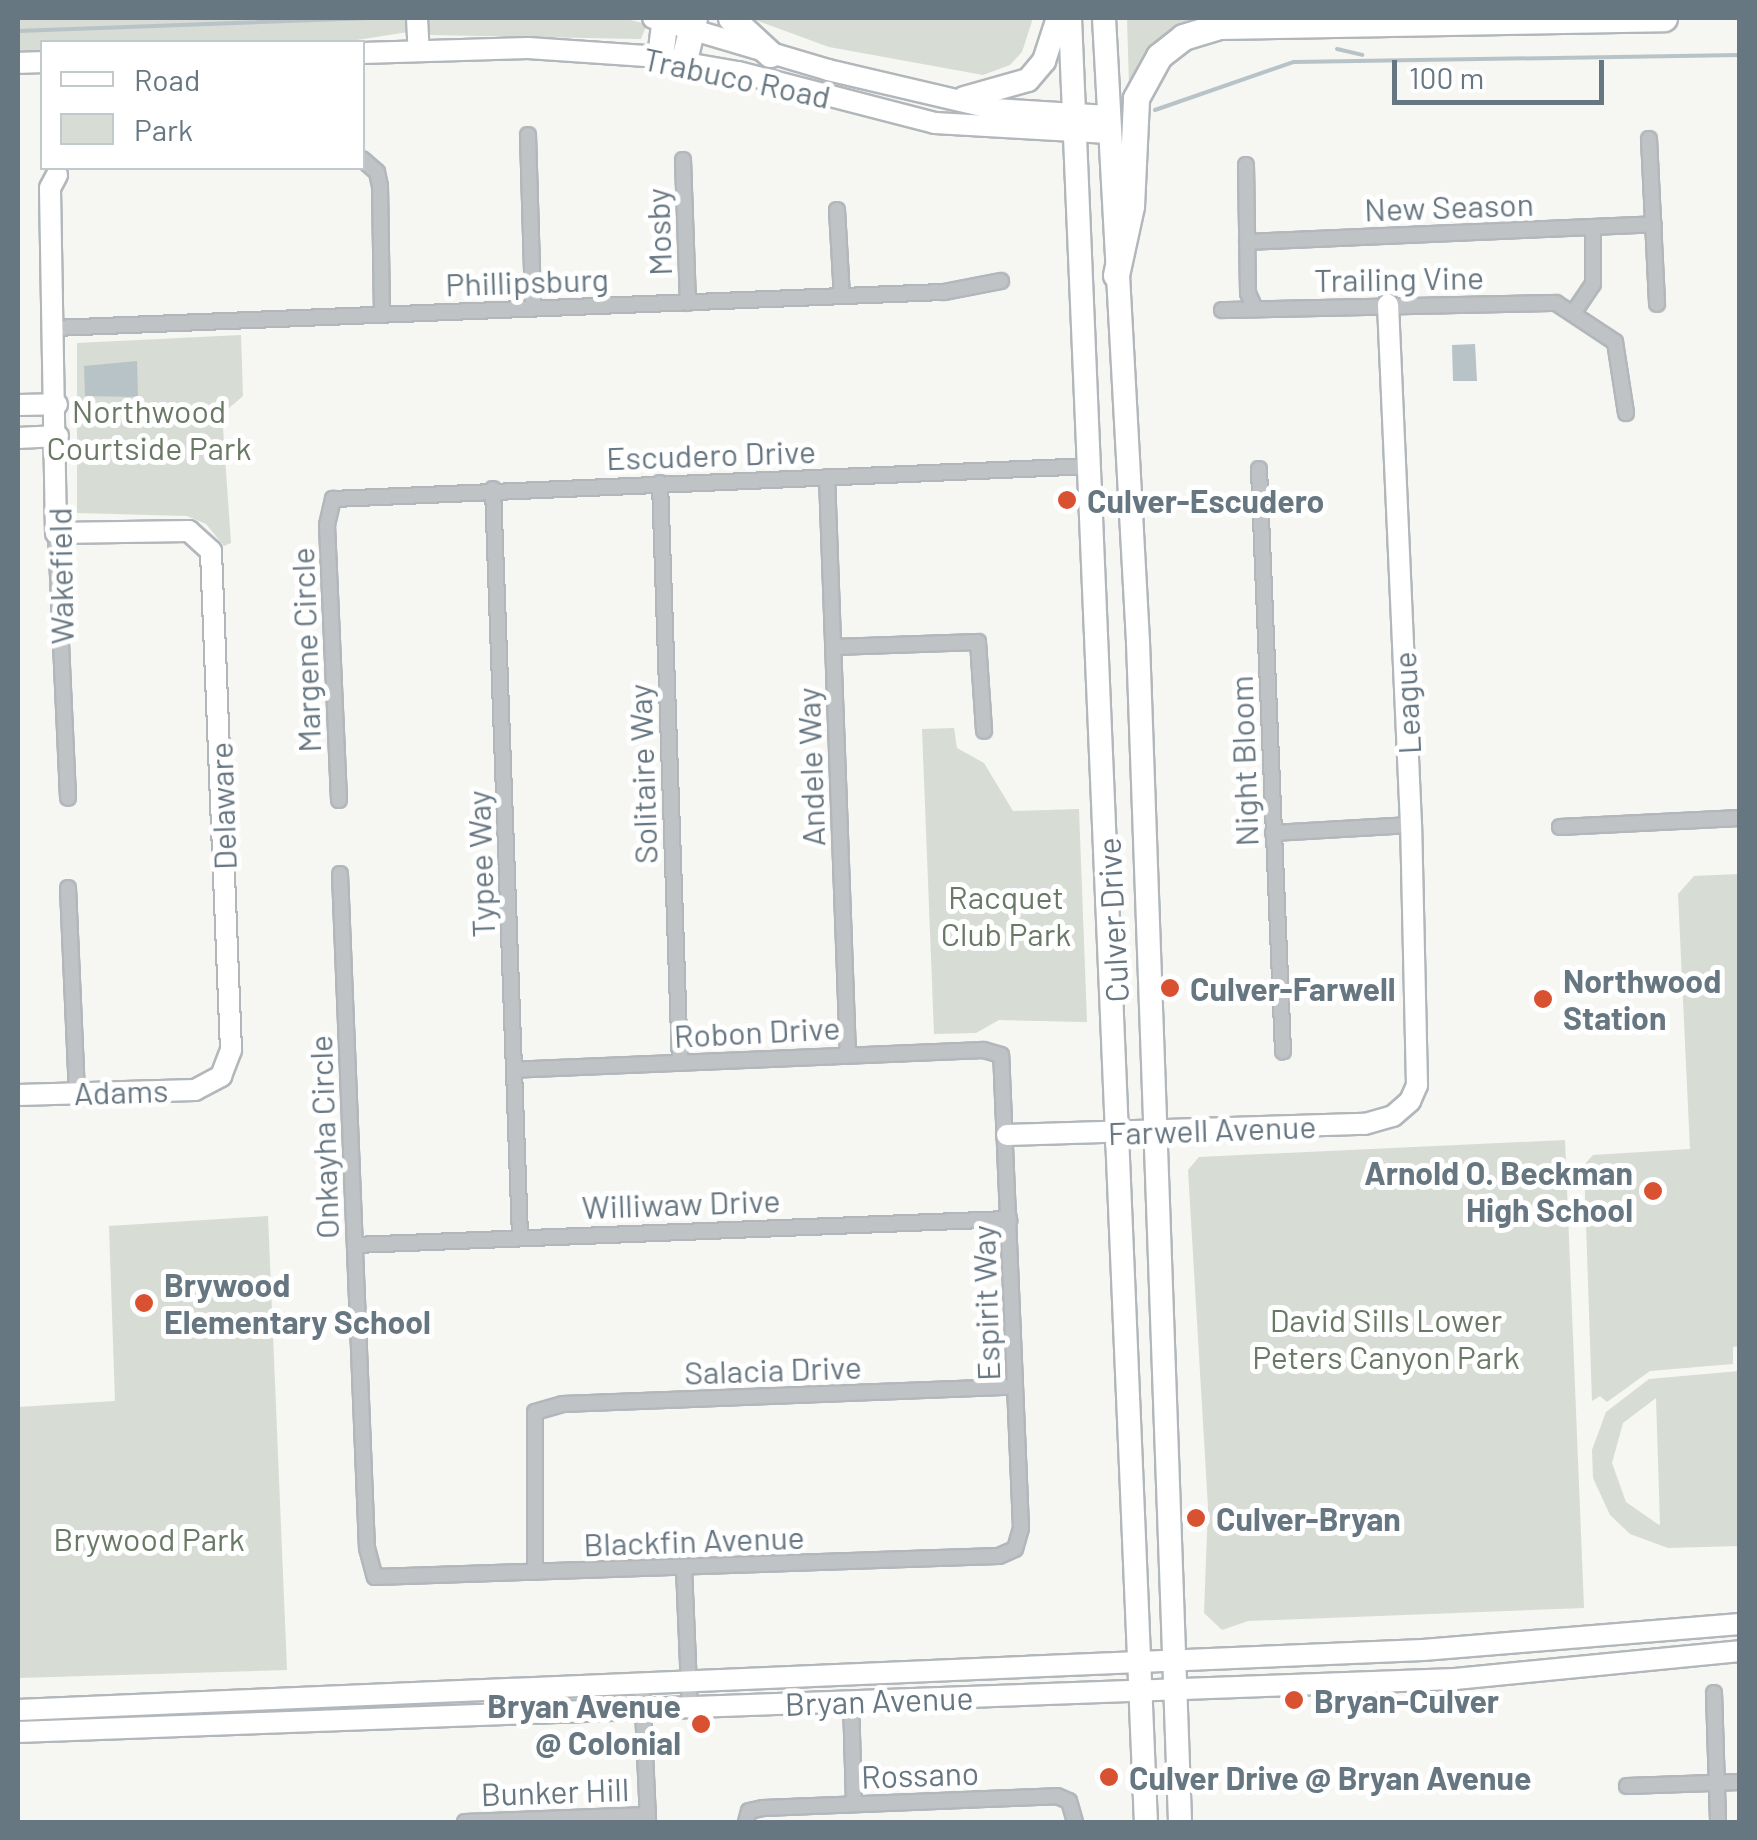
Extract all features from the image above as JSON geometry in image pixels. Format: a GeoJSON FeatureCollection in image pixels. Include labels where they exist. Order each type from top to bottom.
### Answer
{"type":"FeatureCollection","features":[{"type":"Feature","properties":{"kind":"highway"},"geometry":{"type":"LineString","coordinates":[[731,18],[770,54]]}},
{"type":"Feature","properties":{"kind":"highway"},"geometry":{"type":"LineString","coordinates":[[1116,276],[1130,206],[1136,98],[1158,56],[1183,37],[1218,26],[1664,18]]}},
{"type":"Feature","properties":{"kind":"highway"},"geometry":{"type":"LineString","coordinates":[[672,59],[673,20]]}},
{"type":"Feature","properties":{"kind":"main road"},"geometry":{"type":"LineString","coordinates":[[418,18],[418,51]]}},
{"type":"Feature","properties":{"kind":"main road"},"geometry":{"type":"LineString","coordinates":[[964,98],[1028,80],[1044,60],[1058,18]]}},
{"type":"Feature","properties":{"kind":"main road","name":"Culver Drive"},"geometry":{"type":"LineString","coordinates":[[1070,18],[1116,1132],[1144,1691],[1146,1822]]}},
{"type":"Feature","properties":{"kind":"main road","name":"Culver Drive"},"geometry":{"type":"LineString","coordinates":[[1104,18],[1156,1130],[1180,1822]]}},
{"type":"Feature","properties":{"kind":"main road","name":"Trabuco Road"},"geometry":{"type":"LineString","coordinates":[[673,20],[770,54],[964,98],[994,109],[1074,124]]}},
{"type":"Feature","properties":{"kind":"main road","name":"Trabuco Road"},"geometry":{"type":"LineString","coordinates":[[365,53],[528,48],[672,59],[935,123],[1108,125]]}},
{"type":"Feature","properties":{"kind":"main road","name":"Wakefield"},"geometry":{"type":"LineString","coordinates":[[56,532],[58,436],[50,188],[64,171]]}},
{"type":"Feature","properties":{"kind":"main road","name":"League"},"geometry":{"type":"LineString","coordinates":[[1388,305],[1411,825],[1416,1085],[1410,1101]]}},
{"type":"Feature","properties":{"kind":"main road"},"geometry":{"type":"LineString","coordinates":[[18,406],[57,404]]}},
{"type":"Feature","properties":{"kind":"main road"},"geometry":{"type":"LineString","coordinates":[[18,438],[58,436]]}},
{"type":"Feature","properties":{"kind":"main road","name":"Delaware"},"geometry":{"type":"LineString","coordinates":[[56,532],[189,531],[202,537],[214,566],[232,1050],[221,1076]]}},
{"type":"Feature","properties":{"kind":"main road","name":"Adams"},"geometry":{"type":"LineString","coordinates":[[18,1095],[194,1090],[221,1076]]}},
{"type":"Feature","properties":{"kind":"main road","name":"Farwell Avenue"},"geometry":{"type":"LineString","coordinates":[[1008,1136],[1366,1124],[1393,1116],[1410,1101]]}},
{"type":"Feature","properties":{"kind":"main road","name":"Bryan Avenue"},"geometry":{"type":"LineString","coordinates":[[18,1710],[642,1687],[1142,1659],[1423,1650],[1740,1624]]}},
{"type":"Feature","properties":{"kind":"main road","name":"Bryan Avenue"},"geometry":{"type":"LineString","coordinates":[[18,1732],[1454,1680],[1740,1651]]}},
{"type":"Feature","properties":{"kind":"street"},"geometry":{"type":"LineString","coordinates":[[528,135],[534,306]]}},
{"type":"Feature","properties":{"kind":"street"},"geometry":{"type":"LineString","coordinates":[[1649,139],[1657,304]]}},
{"type":"Feature","properties":{"kind":"street","name":"Mosby"},"geometry":{"type":"LineString","coordinates":[[683,160],[688,302]]}},
{"type":"Feature","properties":{"kind":"street"},"geometry":{"type":"LineString","coordinates":[[366,161],[380,186],[382,315]]}},
{"type":"Feature","properties":{"kind":"street"},"geometry":{"type":"LineString","coordinates":[[1246,165],[1247,242],[1255,309]]}},
{"type":"Feature","properties":{"kind":"street"},"geometry":{"type":"LineString","coordinates":[[837,210],[842,296]]}},
{"type":"Feature","properties":{"kind":"street","name":"New Season"},"geometry":{"type":"LineString","coordinates":[[1247,242],[1654,224]]}},
{"type":"Feature","properties":{"kind":"street"},"geometry":{"type":"LineString","coordinates":[[1574,312],[1594,284],[1593,228]]}},
{"type":"Feature","properties":{"kind":"street","name":"Phillipsburg"},"geometry":{"type":"LineString","coordinates":[[54,328],[944,292],[1001,281]]}},
{"type":"Feature","properties":{"kind":"street","name":"Trailing Vine"},"geometry":{"type":"LineString","coordinates":[[1222,310],[1556,302],[1615,342],[1626,413]]}},
{"type":"Feature","properties":{"kind":"street","name":"Escudero Drive"},"geometry":{"type":"LineString","coordinates":[[334,500],[493,489],[1091,466]]}},
{"type":"Feature","properties":{"kind":"street","name":"Night Bloom"},"geometry":{"type":"LineString","coordinates":[[1259,469],[1282,1052]]}},
{"type":"Feature","properties":{"kind":"street","name":"Andele Way"},"geometry":{"type":"LineString","coordinates":[[828,477],[848,1054]]}},
{"type":"Feature","properties":{"kind":"street","name":"Solitaire Way"},"geometry":{"type":"LineString","coordinates":[[660,483],[680,1062]]}},
{"type":"Feature","properties":{"kind":"street","name":"Typee Way"},"geometry":{"type":"LineString","coordinates":[[493,489],[520,1236]]}},
{"type":"Feature","properties":{"kind":"street","name":"Margene Circle"},"geometry":{"type":"LineString","coordinates":[[334,500],[328,524],[339,800]]}},
{"type":"Feature","properties":{"kind":"street","name":"Wakefield"},"geometry":{"type":"LineString","coordinates":[[56,532],[68,798]]}},
{"type":"Feature","properties":{"kind":"street"},"geometry":{"type":"LineString","coordinates":[[834,647],[978,642],[984,731]]}},
{"type":"Feature","properties":{"kind":"street"},"geometry":{"type":"LineString","coordinates":[[1560,828],[1740,818]]}},
{"type":"Feature","properties":{"kind":"street"},"geometry":{"type":"LineString","coordinates":[[1273,832],[1411,825]]}},
{"type":"Feature","properties":{"kind":"street","name":"Onkayha Circle"},"geometry":{"type":"LineString","coordinates":[[340,874],[367,1548],[375,1577]]}},
{"type":"Feature","properties":{"kind":"street"},"geometry":{"type":"LineString","coordinates":[[68,888],[77,1092]]}},
{"type":"Feature","properties":{"kind":"street","name":"Robon Drive"},"geometry":{"type":"LineString","coordinates":[[515,1070],[848,1054],[1001,1055]]}},
{"type":"Feature","properties":{"kind":"street","name":"Espirit Way"},"geometry":{"type":"LineString","coordinates":[[1001,1055],[1008,1136],[1021,1528],[1016,1549]]}},
{"type":"Feature","properties":{"kind":"street","name":"Williwaw Drive"},"geometry":{"type":"LineString","coordinates":[[355,1245],[1009,1218]]}},
{"type":"Feature","properties":{"kind":"street","name":"Salacia Drive"},"geometry":{"type":"LineString","coordinates":[[534,1572],[534,1412],[563,1404],[1015,1387]]}},
{"type":"Feature","properties":{"kind":"street","name":"Blackfin Avenue"},"geometry":{"type":"LineString","coordinates":[[375,1577],[998,1556],[1016,1549]]}},
{"type":"Feature","properties":{"kind":"street"},"geometry":{"type":"LineString","coordinates":[[684,1568],[690,1708]]}},
{"type":"Feature","properties":{"kind":"street"},"geometry":{"type":"LineString","coordinates":[[642,1687],[648,1819]]}},
{"type":"Feature","properties":{"kind":"street"},"geometry":{"type":"LineString","coordinates":[[1714,1693],[1718,1822]]}},
{"type":"Feature","properties":{"kind":"street"},"geometry":{"type":"LineString","coordinates":[[852,1701],[854,1804]]}},
{"type":"Feature","properties":{"kind":"street"},"geometry":{"type":"LineString","coordinates":[[1627,1786],[1740,1782]]}},
{"type":"Feature","properties":{"kind":"street","name":"Rossano"},"geometry":{"type":"LineString","coordinates":[[748,1817],[854,1804],[1057,1796],[1069,1801],[1075,1822]]}},
{"type":"Feature","properties":{"kind":"street","name":"Bunker Hill"},"geometry":{"type":"LineString","coordinates":[[465,1822],[648,1819]]}},
{"type":"Feature","properties":{"kind":"green space"},"geometry":{"type":"Polygon","coordinates":[[[18,18],[407,18],[408,32],[357,40],[40,40],[40,54],[18,55],[18,18]]]}},
{"type":"Feature","properties":{"kind":"green space"},"geometry":{"type":"Polygon","coordinates":[[[427,18],[622,18],[647,24],[641,39],[430,35],[427,18]]]}},
{"type":"Feature","properties":{"kind":"green space"},"geometry":{"type":"Polygon","coordinates":[[[750,18],[1033,18],[1022,52],[1010,65],[983,75],[829,47],[750,18]]]}},
{"type":"Feature","properties":{"kind":"green space"},"geometry":{"type":"Polygon","coordinates":[[[1127,18],[1219,18],[1129,84],[1127,18]]]}},
{"type":"Feature","properties":{"kind":"green space","name":"Northwood Courtside Park"},"geometry":{"type":"Polygon","coordinates":[[[241,335],[243,396],[222,414],[231,543],[224,546],[206,524],[187,516],[77,513],[77,343],[241,335]]]}},
{"type":"Feature","properties":{"kind":"green space","name":"Racquet Club Park"},"geometry":{"type":"Polygon","coordinates":[[[954,728],[957,748],[984,763],[1013,811],[1079,809],[1087,1022],[999,1020],[976,1033],[934,1034],[922,729],[954,728]]]}},
{"type":"Feature","properties":{"kind":"green space"},"geometry":{"type":"Polygon","coordinates":[[[1739,874],[1739,1346],[1733,1347],[1733,1364],[1650,1371],[1607,1402],[1600,1396],[1592,1401],[1584,1165],[1593,1155],[1690,1149],[1678,894],[1694,876],[1739,874]]]}},
{"type":"Feature","properties":{"kind":"green space","name":"David Sills Lower Peters Canyon Park"},"geometry":{"type":"Polygon","coordinates":[[[1565,1140],[1584,1608],[1248,1621],[1222,1630],[1204,1613],[1208,1507],[1188,1170],[1199,1157],[1565,1140]]]}},
{"type":"Feature","properties":{"kind":"green space","name":"Brywood Park"},"geometry":{"type":"Polygon","coordinates":[[[268,1216],[287,1670],[18,1678],[18,1407],[115,1401],[109,1226],[268,1216]]]}},
{"type":"Feature","properties":{"kind":"green space"},"geometry":{"type":"Polygon","coordinates":[[[1739,1371],[1739,1546],[1668,1548],[1630,1534],[1610,1515],[1593,1478],[1592,1450],[1606,1412],[1649,1379],[1739,1371]],[[1656,1398],[1623,1423],[1612,1463],[1626,1502],[1660,1524],[1656,1398]]]}},
{"type":"Feature","properties":{"kind":"shaded area"},"geometry":{"type":"Polygon","coordinates":[[[1475,344],[1477,381],[1453,381],[1452,345],[1475,344]]]}},
{"type":"Feature","properties":{"kind":"shaded area"},"geometry":{"type":"Polygon","coordinates":[[[137,361],[138,397],[85,396],[84,366],[137,361]]]}},
{"type":"Feature","properties":{"kind":"waterway"},"geometry":{"type":"LineString","coordinates":[[18,31],[370,18]]}},
{"type":"Feature","properties":{"kind":"waterway"},"geometry":{"type":"LineString","coordinates":[[1337,49],[1362,55]]}},
{"type":"Feature","properties":{"kind":"waterway"},"geometry":{"type":"LineString","coordinates":[[1155,110],[1294,62],[1740,55]]}},
{"type":"Feature","properties":{"kind":"place","name":"Culver-Escudero"},"geometry":{"type":"Point","coordinates":[1067,500]}},
{"type":"Feature","properties":{"kind":"place","name":"Culver-Farwell"},"geometry":{"type":"Point","coordinates":[1170,988]}},
{"type":"Feature","properties":{"kind":"place","name":"Northwood Station"},"geometry":{"type":"Point","coordinates":[1543,999]}},
{"type":"Feature","properties":{"kind":"place","name":"Arnold O. Beckman High School"},"geometry":{"type":"Point","coordinates":[1653,1191]}},
{"type":"Feature","properties":{"kind":"place","name":"Brywood Elementary School"},"geometry":{"type":"Point","coordinates":[144,1303]}},
{"type":"Feature","properties":{"kind":"place","name":"Culver-Bryan"},"geometry":{"type":"Point","coordinates":[1196,1518]}},
{"type":"Feature","properties":{"kind":"place","name":"Bryan-Culver"},"geometry":{"type":"Point","coordinates":[1294,1700]}},
{"type":"Feature","properties":{"kind":"place","name":"Bryan Avenue @ Colonial"},"geometry":{"type":"Point","coordinates":[701,1724]}},
{"type":"Feature","properties":{"kind":"place","name":"Culver Drive @ Bryan Avenue"},"geometry":{"type":"Point","coordinates":[1109,1777]}}]}
